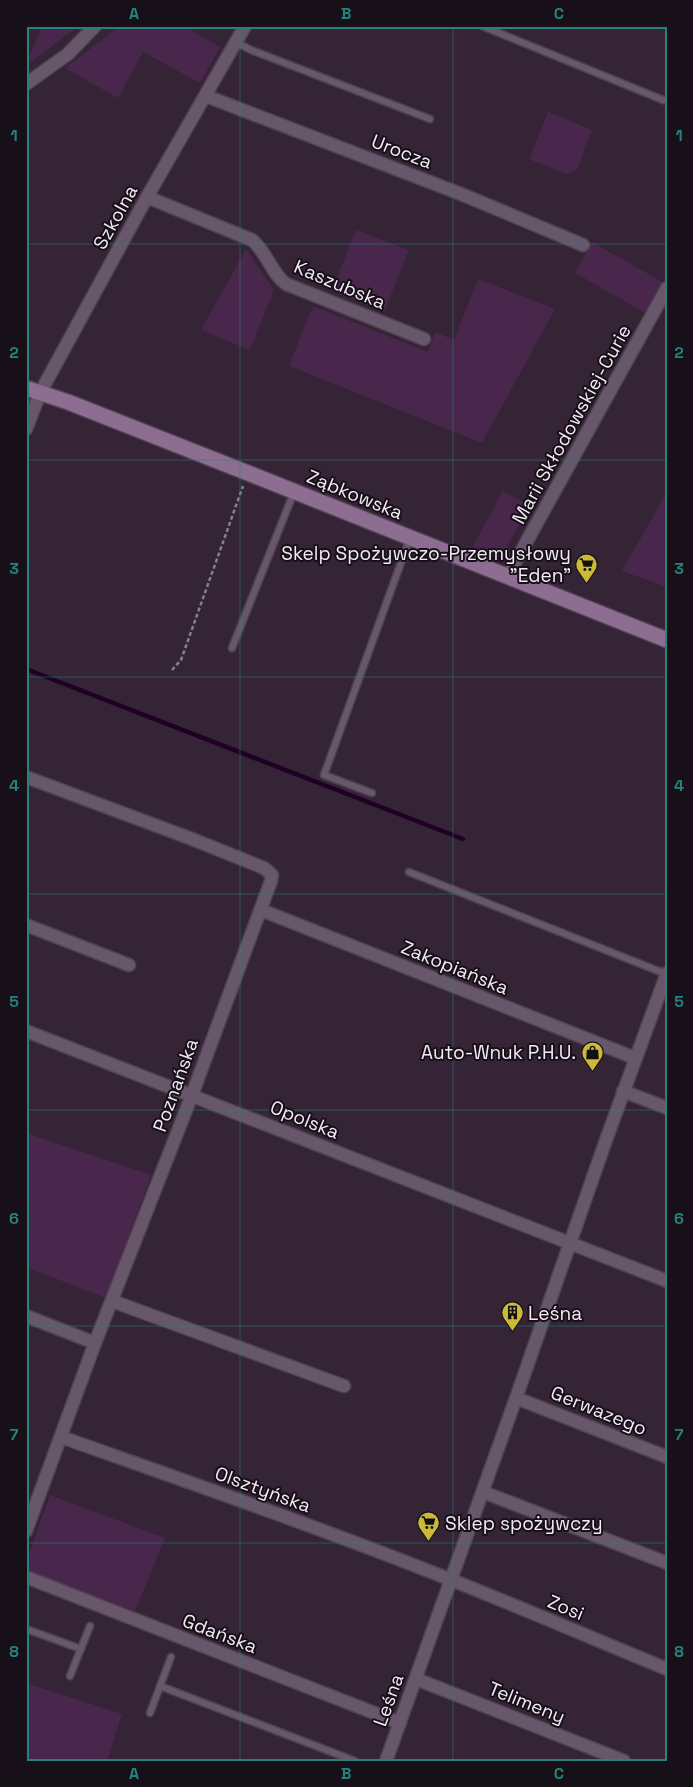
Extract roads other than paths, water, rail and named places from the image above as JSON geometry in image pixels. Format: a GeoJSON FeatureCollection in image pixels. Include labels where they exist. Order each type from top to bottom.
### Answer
{"type":"FeatureCollection","features":[{"type":"Feature","properties":{"kind":"street"},"geometry":{"type":"LineString","coordinates":[[26,84],[68,54],[95,26]]}},
{"type":"Feature","properties":{"kind":"street","name":"Szkolna"},"geometry":{"type":"LineString","coordinates":[[26,429],[33,390],[206,96],[245,26]]}},
{"type":"Feature","properties":{"kind":"street","name":"Urocza"},"geometry":{"type":"LineString","coordinates":[[206,96],[461,194],[583,244]]}},
{"type":"Feature","properties":{"kind":"street","name":"Kaszubska"},"geometry":{"type":"LineString","coordinates":[[147,197],[252,240],[261,247],[280,280],[286,284],[424,339]]}},
{"type":"Feature","properties":{"kind":"street","name":"Marii Skłodowskiej-Curie"},"geometry":{"type":"LineString","coordinates":[[508,577],[667,288]]}},
{"type":"Feature","properties":{"kind":"street","name":"Ząbkowska"},"geometry":{"type":"LineString","coordinates":[[33,390],[294,491],[667,640]]}},
{"type":"Feature","properties":{"kind":"street","name":"Poznańska"},"geometry":{"type":"LineString","coordinates":[[26,777],[264,868],[272,875],[272,881],[192,1095],[95,1343],[26,1531]]}},
{"type":"Feature","properties":{"kind":"street","name":"Zakopiańska"},"geometry":{"type":"LineString","coordinates":[[260,910],[635,1058]]}},
{"type":"Feature","properties":{"kind":"street"},"geometry":{"type":"LineString","coordinates":[[26,926],[129,965]]}},
{"type":"Feature","properties":{"kind":"street","name":"Leśna"},"geometry":{"type":"LineString","coordinates":[[386,1761],[483,1492],[623,1091],[667,974]]}},
{"type":"Feature","properties":{"kind":"street","name":"Opolska"},"geometry":{"type":"LineString","coordinates":[[26,1031],[570,1244],[667,1280]]}},
{"type":"Feature","properties":{"kind":"street"},"geometry":{"type":"LineString","coordinates":[[623,1091],[667,1108]]}},
{"type":"Feature","properties":{"kind":"street"},"geometry":{"type":"LineString","coordinates":[[112,1301],[344,1386]]}},
{"type":"Feature","properties":{"kind":"street"},"geometry":{"type":"LineString","coordinates":[[26,1316],[95,1343]]}},
{"type":"Feature","properties":{"kind":"street","name":"Gerwazego"},"geometry":{"type":"LineString","coordinates":[[516,1398],[667,1458]]}},
{"type":"Feature","properties":{"kind":"street","name":"Olsztyńska"},"geometry":{"type":"LineString","coordinates":[[61,1437],[259,1506],[451,1580]]}},
{"type":"Feature","properties":{"kind":"street"},"geometry":{"type":"LineString","coordinates":[[483,1492],[667,1563]]}},
{"type":"Feature","properties":{"kind":"street","name":"Gdańska"},"geometry":{"type":"LineString","coordinates":[[26,1577],[400,1723]]}},
{"type":"Feature","properties":{"kind":"street","name":"Zosi"},"geometry":{"type":"LineString","coordinates":[[451,1580],[667,1668]]}},
{"type":"Feature","properties":{"kind":"street","name":"Telimeny"},"geometry":{"type":"LineString","coordinates":[[416,1679],[624,1761]]}},
{"type":"Feature","properties":{"kind":"lane"},"geometry":{"type":"LineString","coordinates":[[482,26],[663,100]]}},
{"type":"Feature","properties":{"kind":"lane"},"geometry":{"type":"LineString","coordinates":[[236,42],[251,50],[430,119]]}},
{"type":"Feature","properties":{"kind":"lane"},"geometry":{"type":"LineString","coordinates":[[232,648],[294,491]]}},
{"type":"Feature","properties":{"kind":"lane"},"geometry":{"type":"LineString","coordinates":[[372,794],[324,774],[410,538]]}},
{"type":"Feature","properties":{"kind":"lane"},"geometry":{"type":"LineString","coordinates":[[409,872],[667,974]]}},
{"type":"Feature","properties":{"kind":"lane"},"geometry":{"type":"LineString","coordinates":[[70,1676],[90,1626]]}},
{"type":"Feature","properties":{"kind":"lane"},"geometry":{"type":"LineString","coordinates":[[26,1629],[81,1649]]}},
{"type":"Feature","properties":{"kind":"lane"},"geometry":{"type":"LineString","coordinates":[[150,1713],[171,1657]]}},
{"type":"Feature","properties":{"kind":"lane"},"geometry":{"type":"LineString","coordinates":[[160,1686],[355,1761]]}},
{"type":"Feature","properties":{"kind":"waterway"},"geometry":{"type":"LineString","coordinates":[[26,669],[463,839]]}},
{"type":"Feature","properties":{"kind":"place","name":"Skelp Spożywczo-Przemysłowy \"Eden\""},"geometry":{"type":"Point","coordinates":[587,583]}},
{"type":"Feature","properties":{"kind":"place","name":"Auto-Wnuk P.H.U."},"geometry":{"type":"Point","coordinates":[592,1071]}},
{"type":"Feature","properties":{"kind":"place","name":"Leśna"},"geometry":{"type":"Point","coordinates":[512,1332]}},
{"type":"Feature","properties":{"kind":"place","name":"Sklep spożywczy"},"geometry":{"type":"Point","coordinates":[429,1542]}}]}
